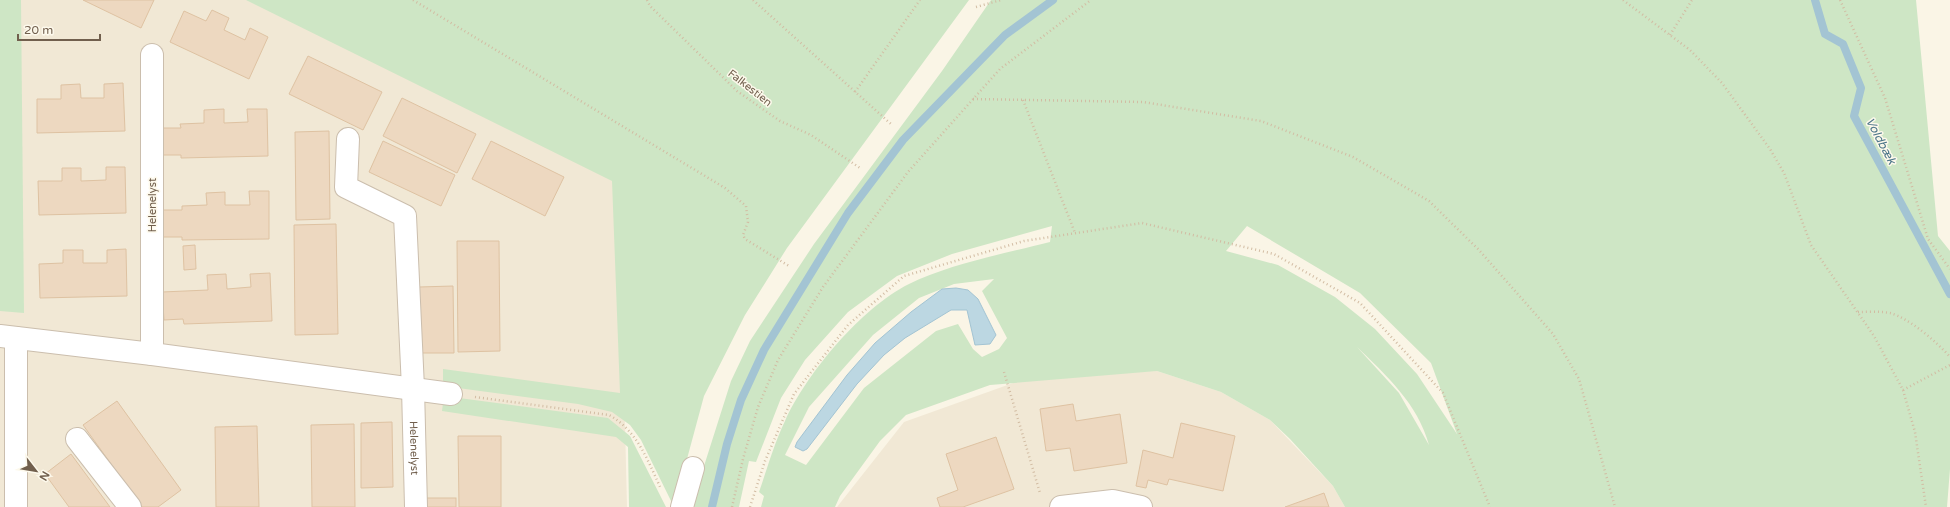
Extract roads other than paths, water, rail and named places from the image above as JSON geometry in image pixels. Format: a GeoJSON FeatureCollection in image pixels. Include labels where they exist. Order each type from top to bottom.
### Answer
{"type":"FeatureCollection","features":[{"type":"Feature","properties":{"kind":"street","name":"Helenelyst"},"geometry":{"type":"LineString","coordinates":[[152,55],[152,354]]}},
{"type":"Feature","properties":{"kind":"street","name":"Helenelyst"},"geometry":{"type":"LineString","coordinates":[[348,139],[346,187],[405,216],[413,388],[416,507]]}},
{"type":"Feature","properties":{"kind":"street"},"geometry":{"type":"LineString","coordinates":[[16,507],[8,337],[152,354],[451,394]]}},
{"type":"Feature","properties":{"kind":"street"},"geometry":{"type":"LineString","coordinates":[[77,439],[130,507]]}},
{"type":"Feature","properties":{"kind":"street"},"geometry":{"type":"LineString","coordinates":[[682,507],[693,468]]}},
{"type":"Feature","properties":{"kind":"street"},"geometry":{"type":"LineString","coordinates":[[1052,503],[1113,501],[1141,507]]}},
{"type":"Feature","properties":{"kind":"water"},"geometry":{"type":"Polygon","coordinates":[[[956,288],[968,290],[978,299],[996,335],[990,344],[975,345],[967,310],[951,310],[905,338],[884,355],[857,384],[807,449],[803,451],[795,447],[797,442],[847,375],[875,343],[911,312],[942,289],[956,288]]]}},
{"type":"Feature","properties":{"kind":"waterway"},"geometry":{"type":"LineString","coordinates":[[712,507],[727,444],[741,400],[764,350],[848,213],[903,140],[1005,35],[1053,0]]}},
{"type":"Feature","properties":{"kind":"waterway","name":"Voldbæk"},"geometry":{"type":"LineString","coordinates":[[1815,0],[1825,34],[1843,44],[1861,88],[1854,116],[1950,294]]}}]}
